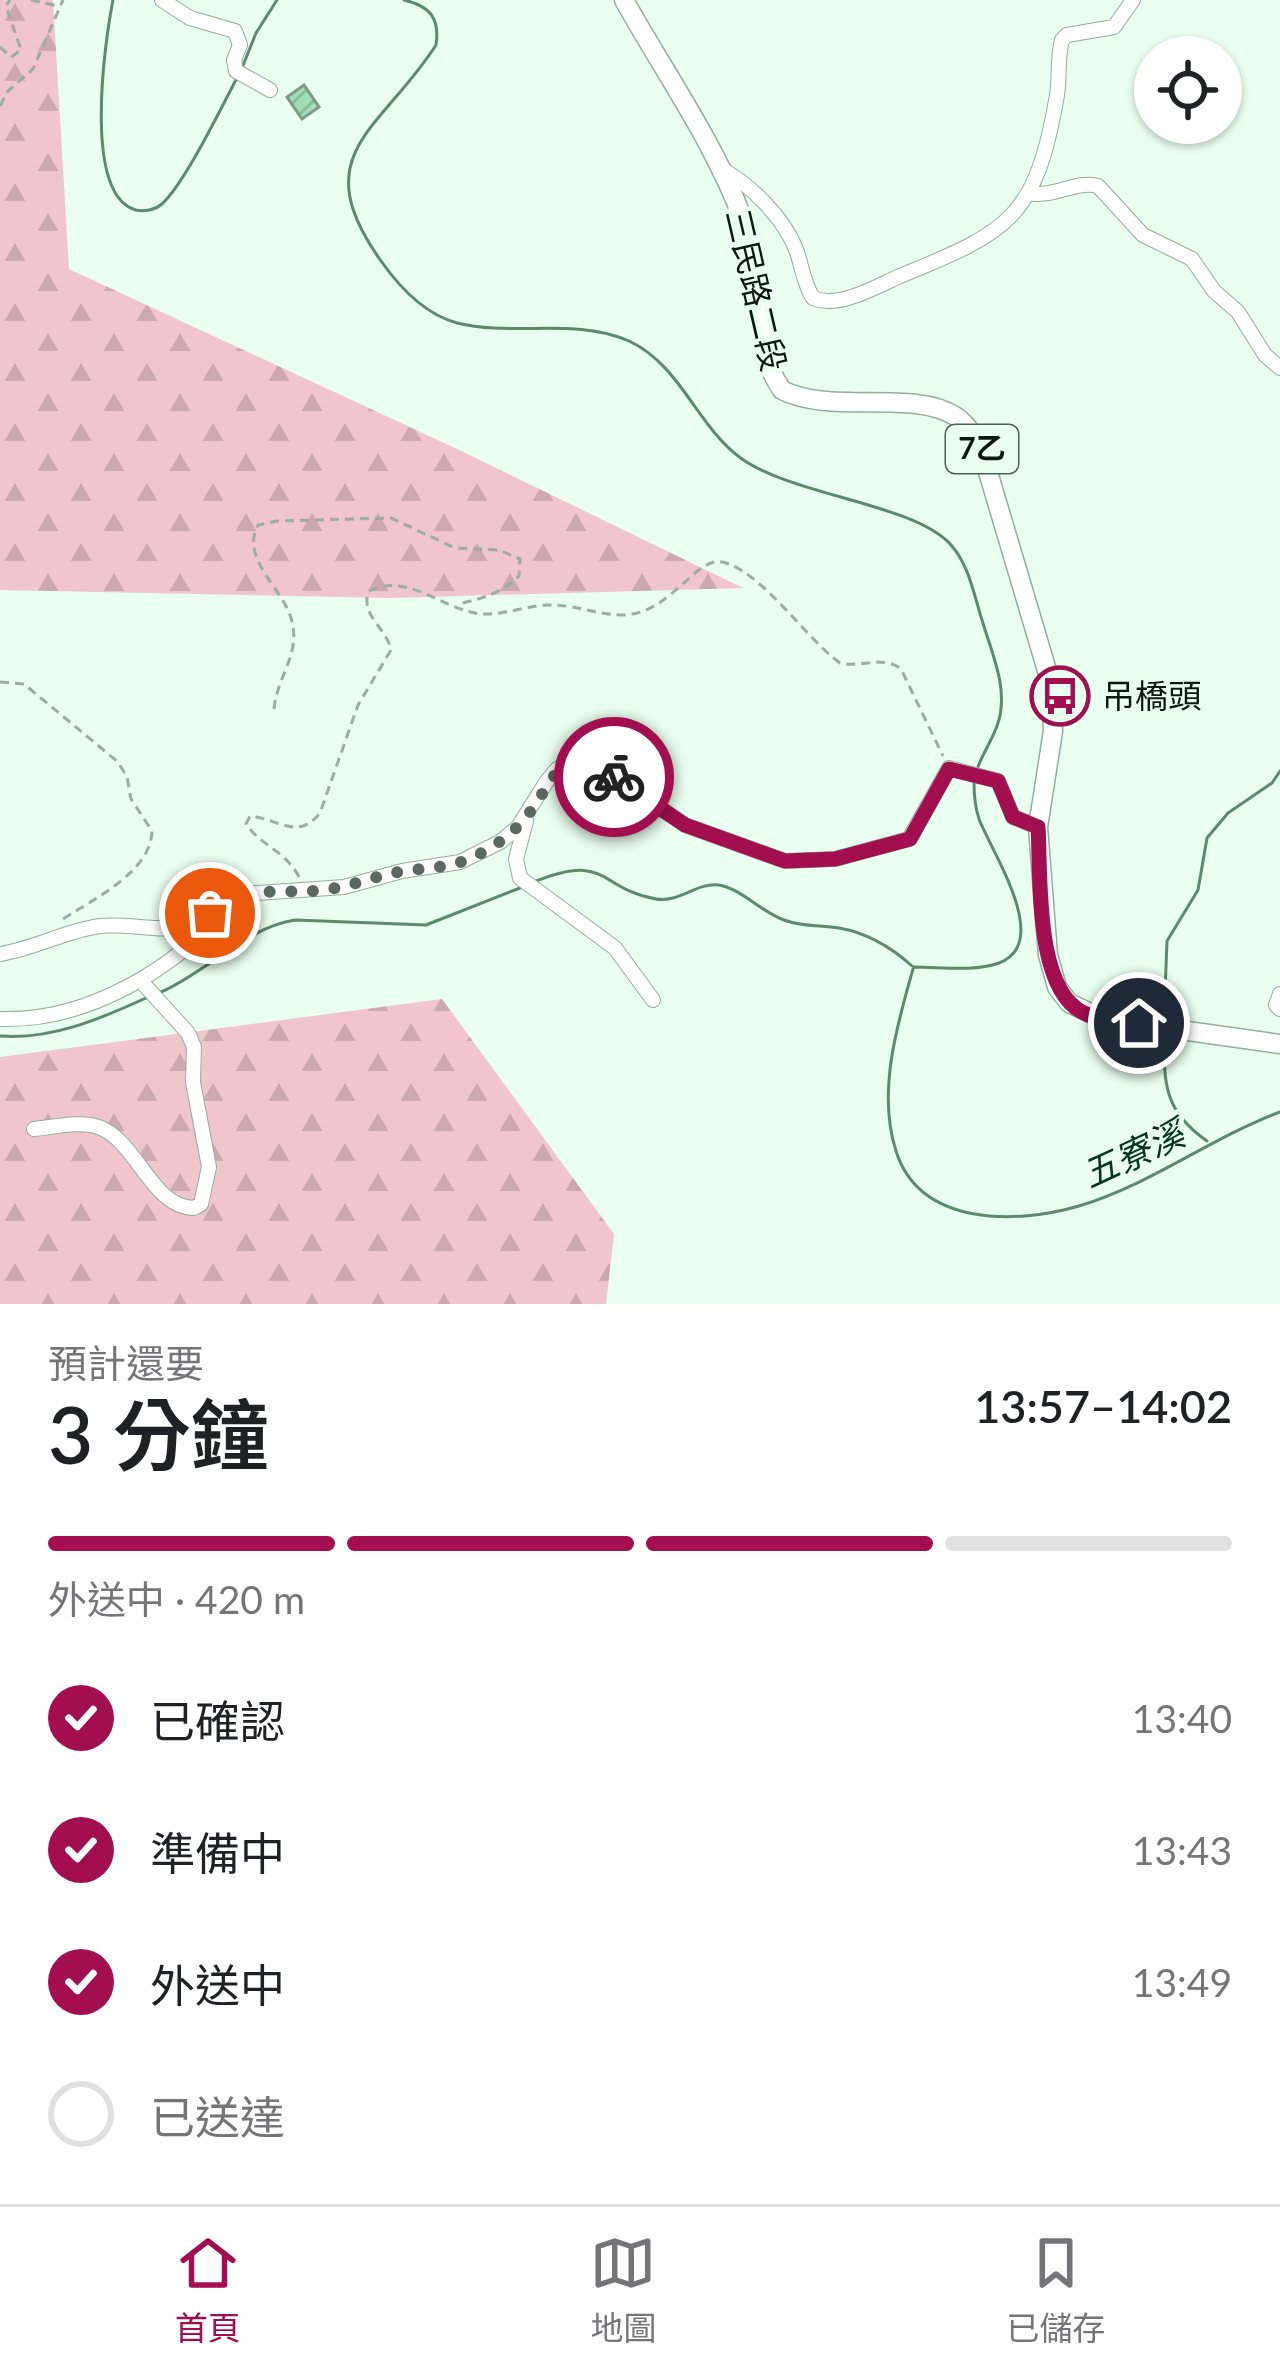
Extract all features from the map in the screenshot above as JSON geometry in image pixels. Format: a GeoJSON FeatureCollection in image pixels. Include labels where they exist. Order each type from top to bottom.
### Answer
{"type":"FeatureCollection","features":[{"type":"Feature","properties":{"kind":"main road","name":"三民路二段"},"geometry":{"type":"LineString","coordinates":[[624,0],[718,167],[745,225],[767,362],[782,390],[815,400],[934,408],[954,415],[980,445],[1051,684],[1053,731],[1038,827],[1048,955],[1057,987],[1083,1013],[1280,1044]]}},
{"type":"Feature","properties":{"kind":"lane"},"geometry":{"type":"LineString","coordinates":[[162,0],[190,18],[235,31],[240,45],[234,60],[236,71],[270,90]]}},
{"type":"Feature","properties":{"kind":"lane"},"geometry":{"type":"LineString","coordinates":[[718,167],[742,179],[782,226],[795,245],[807,289],[820,302],[858,294],[980,241],[1011,218],[1043,166],[1062,40],[1067,35],[1114,27],[1133,0]]}},
{"type":"Feature","properties":{"kind":"lane"},"geometry":{"type":"LineString","coordinates":[[1028,193],[1052,195],[1088,183],[1098,186],[1143,236],[1192,260],[1280,368]]}},
{"type":"Feature","properties":{"kind":"lane"},"geometry":{"type":"LineString","coordinates":[[0,954],[31,949],[66,932],[110,925],[183,928],[238,896],[305,891],[460,862],[500,842],[527,817],[557,769],[574,761],[588,763],[685,825],[768,856],[806,862],[859,854],[910,839],[949,769],[988,776],[1003,787],[1013,817],[1038,827]]}},
{"type":"Feature","properties":{"kind":"lane"},"geometry":{"type":"LineString","coordinates":[[527,817],[516,859],[520,878],[615,948],[652,1000]]}},
{"type":"Feature","properties":{"kind":"lane"},"geometry":{"type":"LineString","coordinates":[[0,1018],[46,1015],[140,980],[197,942],[238,896]]}},
{"type":"Feature","properties":{"kind":"lane"},"geometry":{"type":"LineString","coordinates":[[34,1129],[97,1126],[117,1139],[176,1204],[194,1208],[201,1204],[208,1167],[193,1082],[194,1047],[188,1033],[140,980]]}},
{"type":"Feature","properties":{"kind":"lane"},"geometry":{"type":"LineString","coordinates":[[1280,994],[1276,1005],[1280,1009]]}},
{"type":"Feature","properties":{"kind":"path"},"geometry":{"type":"LineString","coordinates":[[0,47],[11,57],[21,50],[6,6],[10,0]]}},
{"type":"Feature","properties":{"kind":"path"},"geometry":{"type":"LineString","coordinates":[[0,106],[8,91],[33,69],[61,3],[31,0]]}},
{"type":"Feature","properties":{"kind":"path"},"geometry":{"type":"LineString","coordinates":[[274,709],[279,684],[291,663],[294,638],[286,607],[255,553],[253,540],[259,525],[392,518],[454,548],[499,550],[520,559],[519,576],[512,583],[484,598],[456,605]]}},
{"type":"Feature","properties":{"kind":"path"},"geometry":{"type":"LineString","coordinates":[[305,891],[286,856],[246,824],[250,816],[299,829],[310,826],[320,813],[358,705],[388,662],[391,650],[365,600],[369,591],[393,586],[483,614],[548,605],[624,616],[664,603],[700,568],[723,562],[737,568],[795,616],[840,663],[893,663],[901,670],[949,769]]}},
{"type":"Feature","properties":{"kind":"path"},"geometry":{"type":"LineString","coordinates":[[0,682],[30,689],[118,762],[131,799],[152,832],[150,848],[135,868],[58,922],[54,939]]}},
{"type":"Feature","properties":{"kind":"green space"},"geometry":{"type":"Polygon","coordinates":[[[0,0],[53,0],[69,269],[743,588],[391,598],[0,590],[0,0]]]}},
{"type":"Feature","properties":{"kind":"green space"},"geometry":{"type":"Polygon","coordinates":[[[442,999],[614,1234],[606,1304],[0,1304],[0,1057],[442,999]]]}},
{"type":"Feature","properties":{"kind":"building"},"geometry":{"type":"Polygon","coordinates":[[[304,85],[319,107],[302,119],[287,97],[304,85]]]}},
{"type":"Feature","properties":{"kind":"waterway"},"geometry":{"type":"LineString","coordinates":[[113,0],[103,81],[103,148],[119,198],[136,210],[156,208],[171,194],[238,76]]}},
{"type":"Feature","properties":{"kind":"waterway"},"geometry":{"type":"LineString","coordinates":[[242,68],[277,0]]}},
{"type":"Feature","properties":{"kind":"waterway"},"geometry":{"type":"LineString","coordinates":[[404,0],[431,15],[436,45],[374,123],[350,168],[349,194],[359,224],[388,271],[423,307],[457,323],[587,330],[629,341],[662,365],[726,446],[742,459],[792,482],[911,519],[951,545],[970,581],[1001,686],[997,726],[978,767]]}},
{"type":"Feature","properties":{"kind":"waterway"},"geometry":{"type":"LineString","coordinates":[[1164,1020],[1167,941],[1198,890],[1207,838],[1228,813],[1272,783],[1280,771]]}},
{"type":"Feature","properties":{"kind":"waterway"},"geometry":{"type":"LineString","coordinates":[[914,967],[989,966],[1014,952],[1020,937],[1014,896],[978,815],[974,782]]}},
{"type":"Feature","properties":{"kind":"waterway","name":"五寮溪"},"geometry":{"type":"LineString","coordinates":[[534,882],[576,870],[590,871],[656,899],[719,885],[784,920],[869,937],[912,966]]}},
{"type":"Feature","properties":{"kind":"waterway","name":"五寮溪"},"geometry":{"type":"LineString","coordinates":[[161,992],[277,924],[295,920],[426,925],[520,888]]}},
{"type":"Feature","properties":{"kind":"waterway","name":"五寮溪"},"geometry":{"type":"LineString","coordinates":[[913,969],[891,1059],[891,1129],[908,1176],[948,1207],[1000,1217],[1079,1206],[1131,1186],[1280,1112]]}},
{"type":"Feature","properties":{"kind":"waterway","name":"五寮溪"},"geometry":{"type":"LineString","coordinates":[[0,1036],[56,1031],[146,998]]}},
{"type":"Feature","properties":{"kind":"waterway"},"geometry":{"type":"LineString","coordinates":[[1164,1035],[1169,1096],[1182,1119],[1207,1141]]}},
{"type":"Feature","properties":{"kind":"way so far"},"geometry":{"type":"LineString","coordinates":[[210,913],[242,894],[319,891],[460,862],[481,854],[518,827],[557,769],[574,761],[614,777]]}},
{"type":"Feature","properties":{"kind":"place","name":"吊橋頭"},"geometry":{"type":"Point","coordinates":[1060,696]}},
{"type":"Feature","properties":{"kind":"route"},"geometry":{"type":"LineString","coordinates":[[614,777],[685,825],[768,856],[806,862],[899,845],[916,830],[949,769],[988,776],[1003,787],[1013,817],[1038,827],[1048,955],[1057,987],[1083,1013],[1139,1023]]}}]}
